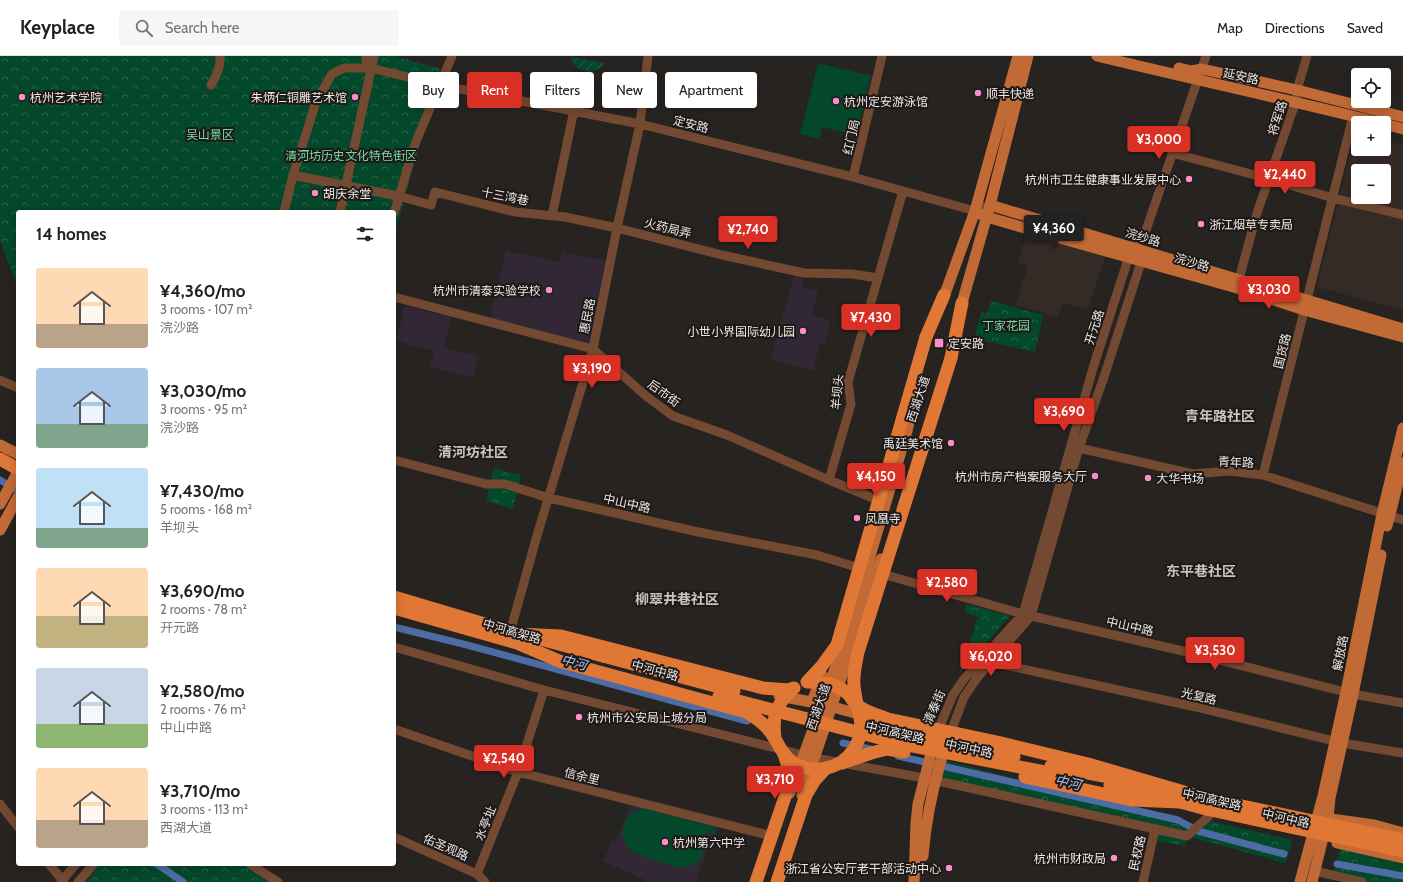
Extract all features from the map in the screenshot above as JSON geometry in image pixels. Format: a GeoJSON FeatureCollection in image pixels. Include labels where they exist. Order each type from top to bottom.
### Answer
{"type":"FeatureCollection","features":[{"type":"Feature","properties":{"kind":"highway"},"geometry":{"type":"LineString","coordinates":[[514,637],[561,636],[763,688],[788,690],[807,682],[821,667],[837,645],[926,337],[944,295]]}},
{"type":"Feature","properties":{"kind":"highway"},"geometry":{"type":"LineString","coordinates":[[777,882],[806,795],[815,780],[829,768],[846,759],[855,748],[860,734],[861,719],[856,704],[854,684],[858,652],[951,358],[962,303]]}},
{"type":"Feature","properties":{"kind":"highway"},"geometry":{"type":"LineString","coordinates":[[0,450],[16,458]]}},
{"type":"Feature","properties":{"kind":"highway"},"geometry":{"type":"LineString","coordinates":[[0,459],[15,476]]}},
{"type":"Feature","properties":{"kind":"highway","name":"中河高架路"},"geometry":{"type":"LineString","coordinates":[[396,597],[514,637]]}},
{"type":"Feature","properties":{"kind":"highway","name":"中河高架路"},"geometry":{"type":"LineString","coordinates":[[396,608],[899,734],[994,752],[1077,772],[1131,780],[1182,797],[1206,809],[1403,851]]}},
{"type":"Feature","properties":{"kind":"highway"},"geometry":{"type":"LineString","coordinates":[[514,637],[559,661],[746,712],[762,722],[775,738],[781,751],[792,762],[804,768],[819,770],[829,768],[887,749],[1132,800],[1182,797]]}},
{"type":"Feature","properties":{"kind":"highway"},"geometry":{"type":"LineString","coordinates":[[807,682],[822,682],[836,685],[848,693],[856,704],[873,714],[888,719],[997,742],[1088,764],[1182,797]]}},
{"type":"Feature","properties":{"kind":"highway"},"geometry":{"type":"LineString","coordinates":[[775,738],[773,724],[776,710],[783,697],[794,688]]}},
{"type":"Feature","properties":{"kind":"highway"},"geometry":{"type":"LineString","coordinates":[[756,882],[787,791],[789,770],[784,754]]}},
{"type":"Feature","properties":{"kind":"highway","name":"中河高架路"},"geometry":{"type":"LineString","coordinates":[[1182,797],[1209,799],[1403,840]]}},
{"type":"Feature","properties":{"kind":"highway"},"geometry":{"type":"LineString","coordinates":[[1346,828],[1403,833]]}},
{"type":"Feature","properties":{"kind":"main road"},"geometry":{"type":"LineString","coordinates":[[822,704],[859,575],[866,570],[908,431],[911,410],[944,295],[974,211],[1018,56]]}},
{"type":"Feature","properties":{"kind":"main road","name":"西湖大道"},"geometry":{"type":"LineString","coordinates":[[772,882],[814,758],[822,704],[866,570],[962,303],[987,217],[1028,56]]}},
{"type":"Feature","properties":{"kind":"main road","name":"延安路"},"geometry":{"type":"LineString","coordinates":[[1097,56],[1199,80],[1296,96],[1403,117]]}},
{"type":"Feature","properties":{"kind":"main road","name":"延安路"},"geometry":{"type":"LineString","coordinates":[[1129,56],[1191,71],[1202,69],[1296,96],[1353,116]]}},
{"type":"Feature","properties":{"kind":"main road"},"geometry":{"type":"LineString","coordinates":[[1391,126],[1403,129]]}},
{"type":"Feature","properties":{"kind":"main road","name":"浣纱路"},"geometry":{"type":"LineString","coordinates":[[990,205],[1132,247],[1142,256],[1239,279],[1305,305],[1403,329]]}},
{"type":"Feature","properties":{"kind":"main road","name":"浣沙路"},"geometry":{"type":"LineString","coordinates":[[974,211],[987,217],[1128,258],[1142,256],[1237,288],[1305,305],[1403,337]]}},
{"type":"Feature","properties":{"kind":"main road","name":"解放路"},"geometry":{"type":"LineString","coordinates":[[1300,882],[1317,839],[1322,817],[1330,798],[1339,742],[1403,428]]}},
{"type":"Feature","properties":{"kind":"main road"},"geometry":{"type":"LineString","coordinates":[[0,445],[16,453]]}},
{"type":"Feature","properties":{"kind":"main road"},"geometry":{"type":"LineString","coordinates":[[0,463],[15,476],[0,504]]}},
{"type":"Feature","properties":{"kind":"main road","name":"解放路"},"geometry":{"type":"LineString","coordinates":[[1385,515],[1403,463]]}},
{"type":"Feature","properties":{"kind":"main road"},"geometry":{"type":"LineString","coordinates":[[0,530],[16,501]]}},
{"type":"Feature","properties":{"kind":"main road","name":"中河中路"},"geometry":{"type":"LineString","coordinates":[[396,613],[514,637],[770,694],[822,704],[948,738],[1099,772],[1322,817],[1374,825],[1403,833]]}},
{"type":"Feature","properties":{"kind":"main road","name":"中河中路"},"geometry":{"type":"LineString","coordinates":[[514,637],[636,678],[819,728],[930,756],[993,766],[1403,858]]}},
{"type":"Feature","properties":{"kind":"main road","name":"西湖大道"},"geometry":{"type":"LineString","coordinates":[[759,882],[803,755],[819,728]]}},
{"type":"Feature","properties":{"kind":"main road","name":"清泰街"},"geometry":{"type":"LineString","coordinates":[[914,882],[918,804],[936,735]]}},
{"type":"Feature","properties":{"kind":"main road","name":"清泰街"},"geometry":{"type":"LineString","coordinates":[[921,882],[926,823],[936,778],[948,738]]}},
{"type":"Feature","properties":{"kind":"main road","name":"解放路"},"geometry":{"type":"LineString","coordinates":[[1312,882],[1315,871],[1317,839]]}},
{"type":"Feature","properties":{"kind":"street"},"geometry":{"type":"LineString","coordinates":[[211,85],[215,79],[220,56]]}},
{"type":"Feature","properties":{"kind":"street"},"geometry":{"type":"LineString","coordinates":[[366,56],[366,61],[371,68]]}},
{"type":"Feature","properties":{"kind":"street"},"geometry":{"type":"LineString","coordinates":[[340,210],[374,56]]}},
{"type":"Feature","properties":{"kind":"street"},"geometry":{"type":"LineString","coordinates":[[445,72],[452,56]]}},
{"type":"Feature","properties":{"kind":"street","name":"惠民路"},"geometry":{"type":"LineString","coordinates":[[514,637],[549,498],[593,348],[640,124],[648,56]]}},
{"type":"Feature","properties":{"kind":"street","name":"红门局"},"geometry":{"type":"LineString","coordinates":[[853,177],[882,56]]}},
{"type":"Feature","properties":{"kind":"street","name":"开元路"},"geometry":{"type":"LineString","coordinates":[[1027,615],[1093,368],[1128,258],[1132,247],[1146,233],[1206,56]]}},
{"type":"Feature","properties":{"kind":"street","name":"将军路"},"geometry":{"type":"LineString","coordinates":[[1239,279],[1257,213],[1270,179],[1307,56]]}},
{"type":"Feature","properties":{"kind":"street","name":"定安路"},"geometry":{"type":"LineString","coordinates":[[284,210],[293,175],[316,102],[332,74],[344,68],[371,68],[408,77]]}},
{"type":"Feature","properties":{"kind":"street","name":"定安路"},"geometry":{"type":"LineString","coordinates":[[459,88],[640,124],[853,177],[974,211]]}},
{"type":"Feature","properties":{"kind":"street"},"geometry":{"type":"LineString","coordinates":[[395,210],[415,144],[429,108]]}},
{"type":"Feature","properties":{"kind":"street"},"geometry":{"type":"LineString","coordinates":[[552,216],[574,110]]}},
{"type":"Feature","properties":{"kind":"street","name":"国货路"},"geometry":{"type":"LineString","coordinates":[[1263,475],[1351,124]]}},
{"type":"Feature","properties":{"kind":"street"},"geometry":{"type":"LineString","coordinates":[[1172,154],[1270,179],[1333,198],[1403,215]]}},
{"type":"Feature","properties":{"kind":"street"},"geometry":{"type":"LineString","coordinates":[[293,175],[398,196]]}},
{"type":"Feature","properties":{"kind":"street","name":"羊坝头"},"geometry":{"type":"LineString","coordinates":[[829,480],[851,404],[848,382],[903,191]]}},
{"type":"Feature","properties":{"kind":"street","name":"十三湾巷"},"geometry":{"type":"LineString","coordinates":[[398,196],[432,205],[436,192],[515,212],[565,217],[617,228]]}},
{"type":"Feature","properties":{"kind":"street"},"geometry":{"type":"LineString","coordinates":[[974,211],[990,205]]}},
{"type":"Feature","properties":{"kind":"street","name":"火药局弄"},"geometry":{"type":"LineString","coordinates":[[617,228],[804,273],[852,274],[878,278]]}},
{"type":"Feature","properties":{"kind":"street","name":"开元路"},"geometry":{"type":"LineString","coordinates":[[1027,615],[1079,448],[1103,380],[1142,256]]}},
{"type":"Feature","properties":{"kind":"street","name":"后市街"},"geometry":{"type":"LineString","coordinates":[[396,298],[593,348],[646,396],[673,416],[727,435],[878,500]]}},
{"type":"Feature","properties":{"kind":"street"},"geometry":{"type":"LineString","coordinates":[[0,380],[16,387]]}},
{"type":"Feature","properties":{"kind":"street","name":"青年路"},"geometry":{"type":"LineString","coordinates":[[1079,448],[1193,474],[1229,471],[1263,475],[1403,520]]}},
{"type":"Feature","properties":{"kind":"street","name":"中山中路"},"geometry":{"type":"LineString","coordinates":[[396,461],[486,484],[505,484],[549,498],[698,532],[817,556],[1027,615],[1200,655],[1349,693],[1403,704]]}},
{"type":"Feature","properties":{"kind":"street","name":"清泰街"},"geometry":{"type":"LineString","coordinates":[[948,738],[964,697],[1027,615]]}},
{"type":"Feature","properties":{"kind":"street","name":"清泰街"},"geometry":{"type":"LineString","coordinates":[[936,735],[953,695],[964,679],[1027,615]]}},
{"type":"Feature","properties":{"kind":"street"},"geometry":{"type":"LineString","coordinates":[[396,648],[544,690],[814,758],[925,775],[1155,828],[1192,831],[1210,815]]}},
{"type":"Feature","properties":{"kind":"street","name":"光复路"},"geometry":{"type":"LineString","coordinates":[[991,662],[1196,707],[1339,742],[1403,754]]}},
{"type":"Feature","properties":{"kind":"street","name":"水亭址"},"geometry":{"type":"LineString","coordinates":[[477,874],[518,772],[544,690]]}},
{"type":"Feature","properties":{"kind":"street","name":"信余里"},"geometry":{"type":"LineString","coordinates":[[396,730],[518,772],[768,836]]}},
{"type":"Feature","properties":{"kind":"street"},"geometry":{"type":"LineString","coordinates":[[0,804],[16,824]]}},
{"type":"Feature","properties":{"kind":"street","name":"民权路"},"geometry":{"type":"LineString","coordinates":[[1142,882],[1155,828]]}},
{"type":"Feature","properties":{"kind":"street","name":"佑圣观路"},"geometry":{"type":"LineString","coordinates":[[396,838],[477,874],[485,882]]}},
{"type":"Feature","properties":{"kind":"street"},"geometry":{"type":"LineString","coordinates":[[50,866],[62,882],[74,866]]}},
{"type":"Feature","properties":{"kind":"street"},"geometry":{"type":"LineString","coordinates":[[78,882],[92,866]]}},
{"type":"Feature","properties":{"kind":"street"},"geometry":{"type":"LineString","coordinates":[[253,866],[274,881]]}},
{"type":"Feature","properties":{"kind":"street"},"geometry":{"type":"LineString","coordinates":[[1315,871],[1362,882]]}},
{"type":"Feature","properties":{"kind":"shaded area"},"geometry":{"type":"Polygon","coordinates":[[[1391,142],[1403,145],[1403,310],[1317,287],[1351,153],[1351,156],[1391,156],[1391,142]]]}},
{"type":"Feature","properties":{"kind":"shaded area"},"geometry":{"type":"Polygon","coordinates":[[[1028,229],[1107,252],[1088,309],[1063,303],[1057,317],[1015,305],[1028,266],[1018,262],[1028,229]]]}},
{"type":"Feature","properties":{"kind":"shaded area","name":"杭州市清泰实验学校"},"geometry":{"type":"Polygon","coordinates":[[[506,251],[560,262],[562,252],[607,261],[590,344],[490,318],[506,251]]]}},
{"type":"Feature","properties":{"kind":"shaded area","name":"小世小界国际幼儿园"},"geometry":{"type":"Polygon","coordinates":[[[794,276],[804,278],[802,286],[818,291],[812,315],[831,320],[825,343],[820,343],[813,371],[771,359],[794,276]]]}},
{"type":"Feature","properties":{"kind":"shaded area"},"geometry":{"type":"Polygon","coordinates":[[[404,306],[451,317],[444,348],[479,356],[473,378],[430,367],[434,351],[396,341],[404,306]]]}},
{"type":"Feature","properties":{"kind":"shaded area","name":"杭州第六中学"},"geometry":{"type":"Polygon","coordinates":[[[631,803],[719,825],[713,845],[709,844],[696,882],[644,882],[645,880],[603,861],[612,842],[615,843],[631,803]]]}},
{"type":"Feature","properties":{"kind":"green space","name":"吴山景区"},"geometry":{"type":"Polygon","coordinates":[[[0,56],[394,56],[441,69],[440,72],[408,72],[408,108],[430,108],[396,230],[396,210],[16,210],[16,283],[0,240],[0,56]]]}},
{"type":"Feature","properties":{"kind":"green space"},"geometry":{"type":"Polygon","coordinates":[[[571,57],[605,63],[596,70],[585,70],[576,66],[572,62],[571,57]]]}},
{"type":"Feature","properties":{"kind":"green space","name":"杭州定安游泳馆"},"geometry":{"type":"Polygon","coordinates":[[[818,63],[871,76],[856,135],[822,127],[819,139],[800,134],[818,63]]]}},
{"type":"Feature","properties":{"kind":"green space","name":"丁家花园"},"geometry":{"type":"Polygon","coordinates":[[[991,301],[1043,315],[1035,352],[976,339],[975,336],[981,312],[987,314],[991,301]]]}},
{"type":"Feature","properties":{"kind":"green space"},"geometry":{"type":"Polygon","coordinates":[[[494,468],[521,475],[513,509],[486,501],[494,468]]]}},
{"type":"Feature","properties":{"kind":"green space"},"geometry":{"type":"Polygon","coordinates":[[[967,604],[1010,616],[959,674],[978,617],[964,612],[967,604]]]}},
{"type":"Feature","properties":{"kind":"green space"},"geometry":{"type":"Polygon","coordinates":[[[943,760],[1178,820],[1192,831],[1205,820],[1292,840],[1286,863],[1187,836],[1185,846],[1152,840],[1155,829],[935,781],[943,760]]]}},
{"type":"Feature","properties":{"kind":"green space"},"geometry":{"type":"Polygon","coordinates":[[[641,808],[716,827],[714,834],[706,832],[704,852],[701,858],[692,865],[678,867],[641,856],[633,851],[626,845],[623,837],[623,828],[625,821],[629,816],[641,808]]]}},
{"type":"Feature","properties":{"kind":"green space"},"geometry":{"type":"Polygon","coordinates":[[[1340,849],[1403,864],[1403,882],[1363,882],[1333,875],[1340,849]]]}},
{"type":"Feature","properties":{"kind":"green space"},"geometry":{"type":"Polygon","coordinates":[[[98,866],[248,866],[269,882],[86,882],[98,866]]]}},
{"type":"Feature","properties":{"kind":"waterway","name":"中河"},"geometry":{"type":"LineString","coordinates":[[0,480],[16,490]]}},
{"type":"Feature","properties":{"kind":"waterway","name":"中河"},"geometry":{"type":"LineString","coordinates":[[396,627],[467,645],[747,721]]}},
{"type":"Feature","properties":{"kind":"waterway","name":"中河"},"geometry":{"type":"LineString","coordinates":[[843,743],[874,750]]}},
{"type":"Feature","properties":{"kind":"waterway","name":"中河"},"geometry":{"type":"LineString","coordinates":[[898,756],[1178,820],[1198,831],[1284,854]]}},
{"type":"Feature","properties":{"kind":"waterway","name":"中河"},"geometry":{"type":"LineString","coordinates":[[1337,864],[1403,876]]}},
{"type":"Feature","properties":{"kind":"waterway"},"geometry":{"type":"LineString","coordinates":[[160,866],[183,882]]}},
{"type":"Feature","properties":{"kind":"place","name":"顺丰快递"},"geometry":{"type":"Point","coordinates":[978,93]}},
{"type":"Feature","properties":{"kind":"place","name":"杭州艺术学院"},"geometry":{"type":"Point","coordinates":[22,97]}},
{"type":"Feature","properties":{"kind":"place","name":"朱炳仁铜雕艺术馆"},"geometry":{"type":"Point","coordinates":[355,97]}},
{"type":"Feature","properties":{"kind":"place","name":"杭州定安游泳馆"},"geometry":{"type":"Point","coordinates":[836,101]}},
{"type":"Feature","properties":{"kind":"place","name":"杭州市卫生健康事业发展中心"},"geometry":{"type":"Point","coordinates":[1189,179]}},
{"type":"Feature","properties":{"kind":"place","name":"胡庆余堂"},"geometry":{"type":"Point","coordinates":[315,193]}},
{"type":"Feature","properties":{"kind":"place","name":"浙江烟草专卖局"},"geometry":{"type":"Point","coordinates":[1201,224]}},
{"type":"Feature","properties":{"kind":"place","name":"杭州市清泰实验学校"},"geometry":{"type":"Point","coordinates":[549,290]}},
{"type":"Feature","properties":{"kind":"place","name":"小世小界国际幼儿园"},"geometry":{"type":"Point","coordinates":[803,331]}},
{"type":"Feature","properties":{"kind":"place","name":"定安路"},"geometry":{"type":"Point","coordinates":[939,343]}},
{"type":"Feature","properties":{"kind":"place","name":"禹廷美术馆"},"geometry":{"type":"Point","coordinates":[951,443]}},
{"type":"Feature","properties":{"kind":"place","name":"杭州市房产档案服务大厅"},"geometry":{"type":"Point","coordinates":[1095,476]}},
{"type":"Feature","properties":{"kind":"place","name":"大华书场"},"geometry":{"type":"Point","coordinates":[1148,478]}},
{"type":"Feature","properties":{"kind":"place","name":"凤凰寺"},"geometry":{"type":"Point","coordinates":[857,518]}},
{"type":"Feature","properties":{"kind":"place","name":"杭州市公安局上城分局"},"geometry":{"type":"Point","coordinates":[579,717]}},
{"type":"Feature","properties":{"kind":"place","name":"杭州第六中学"},"geometry":{"type":"Point","coordinates":[665,842]}},
{"type":"Feature","properties":{"kind":"place","name":"杭州市财政局"},"geometry":{"type":"Point","coordinates":[1114,858]}},
{"type":"Feature","properties":{"kind":"place","name":"浙江省公安厅老干部活动中心"},"geometry":{"type":"Point","coordinates":[949,868]}},
{"type":"Feature","properties":{"kind":"district","name":"青年路社区"},"geometry":{"type":"Point","coordinates":[1220,416]}},
{"type":"Feature","properties":{"kind":"district","name":"清河坊社区"},"geometry":{"type":"Point","coordinates":[473,452]}},
{"type":"Feature","properties":{"kind":"district","name":"东平巷社区"},"geometry":{"type":"Point","coordinates":[1201,571]}},
{"type":"Feature","properties":{"kind":"district","name":"柳翠井巷社区"},"geometry":{"type":"Point","coordinates":[677,599]}},
{"type":"Feature","properties":{"kind":"park label","name":"清河坊历史文化特色街区"},"geometry":{"type":"Point","coordinates":[351,155]}}]}
